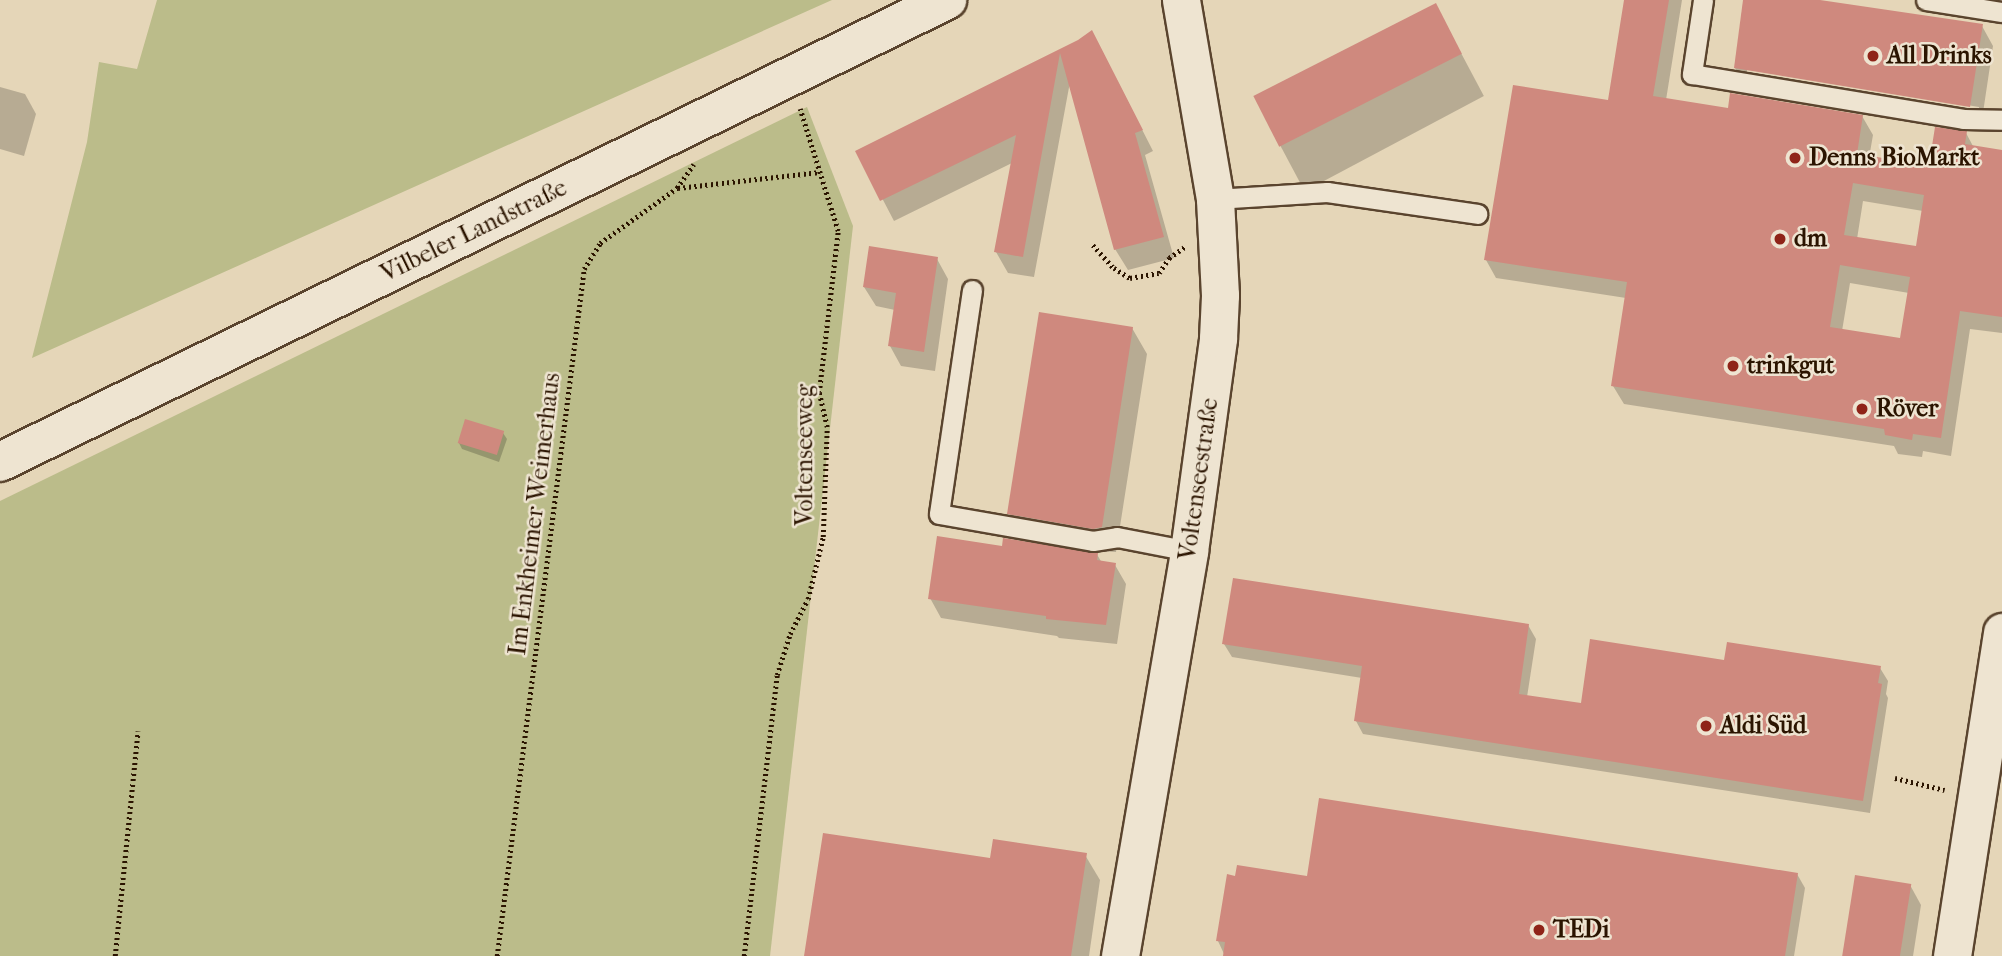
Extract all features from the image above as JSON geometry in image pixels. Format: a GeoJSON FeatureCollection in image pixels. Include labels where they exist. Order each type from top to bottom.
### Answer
{"type":"FeatureCollection","features":[{"type":"Feature","properties":{"kind":"main road","name":"Vilbeler Landstraße"},"geometry":{"type":"LineString","coordinates":[[0,462],[947,0]]}},
{"type":"Feature","properties":{"kind":"street","name":"Voltenseestraße"},"geometry":{"type":"LineString","coordinates":[[1120,956],[1189,551],[1218,338],[1219,237],[1215,199],[1181,0]]}},
{"type":"Feature","properties":{"kind":"street"},"geometry":{"type":"LineString","coordinates":[[1952,956],[2002,632]]}},
{"type":"Feature","properties":{"kind":"lane"},"geometry":{"type":"LineString","coordinates":[[1703,0],[1692,74],[1963,119],[2002,120]]}},
{"type":"Feature","properties":{"kind":"lane"},"geometry":{"type":"LineString","coordinates":[[1926,0],[2002,12]]}},
{"type":"Feature","properties":{"kind":"lane"},"geometry":{"type":"LineString","coordinates":[[1215,199],[1326,192],[1477,214]]}},
{"type":"Feature","properties":{"kind":"lane"},"geometry":{"type":"LineString","coordinates":[[972,290],[939,514],[1093,541],[1116,537],[1189,551]]}},
{"type":"Feature","properties":{"kind":"path","name":"Voltenseeweg"},"geometry":{"type":"LineString","coordinates":[[744,956],[778,675],[790,634],[808,598],[823,537],[827,427],[819,393],[838,231],[790,78]]}},
{"type":"Feature","properties":{"kind":"path","name":"Im Enkheimer Weimerhaus"},"geometry":{"type":"LineString","coordinates":[[497,956],[584,269],[600,243],[677,188],[698,158],[686,128]]}},
{"type":"Feature","properties":{"kind":"path"},"geometry":{"type":"LineString","coordinates":[[677,188],[820,172]]}},
{"type":"Feature","properties":{"kind":"path"},"geometry":{"type":"LineString","coordinates":[[1093,245],[1114,268],[1130,278],[1159,273],[1169,258],[1187,245],[1219,237]]}},
{"type":"Feature","properties":{"kind":"path"},"geometry":{"type":"LineString","coordinates":[[116,956],[138,731]]}},
{"type":"Feature","properties":{"kind":"path"},"geometry":{"type":"LineString","coordinates":[[1895,778],[1976,797]]}},
{"type":"Feature","properties":{"kind":"green space"},"geometry":{"type":"Polygon","coordinates":[[[157,0],[832,0],[32,358],[87,142],[99,62],[137,69],[157,0]]]}},
{"type":"Feature","properties":{"kind":"green space"},"geometry":{"type":"Polygon","coordinates":[[[807,107],[853,226],[770,956],[0,956],[0,501],[807,107]]]}},
{"type":"Feature","properties":{"kind":"building"},"geometry":{"type":"Polygon","coordinates":[[[1624,0],[1669,0],[1653,96],[1728,108],[1730,93],[1863,115],[1857,154],[1929,165],[1935,127],[1967,131],[1965,144],[2002,150],[2002,317],[1960,311],[1941,438],[1913,434],[1912,440],[1885,435],[1884,429],[1611,386],[1627,282],[1484,260],[1513,85],[1608,100],[1624,0]],[[1853,183],[1844,235],[1916,246],[1924,195],[1853,183]],[[1840,265],[1830,327],[1900,338],[1910,277],[1840,265]]]}},
{"type":"Feature","properties":{"kind":"building"},"geometry":{"type":"Polygon","coordinates":[[[1743,0],[1820,0],[1983,24],[1970,107],[1734,68],[1743,0]]]}},
{"type":"Feature","properties":{"kind":"building"},"geometry":{"type":"Polygon","coordinates":[[[1436,3],[1462,54],[1279,147],[1253,96],[1436,3]]]}},
{"type":"Feature","properties":{"kind":"building"},"geometry":{"type":"Polygon","coordinates":[[[1092,30],[1143,130],[1135,133],[1164,237],[1114,250],[1060,53],[1023,257],[994,252],[1016,135],[880,201],[855,151],[1078,40],[1092,30]]]}},
{"type":"Feature","properties":{"kind":"building"},"geometry":{"type":"Polygon","coordinates":[[[869,246],[938,257],[924,352],[888,346],[896,293],[863,287],[869,246]]]}},
{"type":"Feature","properties":{"kind":"building"},"geometry":{"type":"Polygon","coordinates":[[[1039,312],[1133,327],[1102,527],[1093,529],[1007,514],[1039,312]]]}},
{"type":"Feature","properties":{"kind":"building"},"geometry":{"type":"Polygon","coordinates":[[[465,419],[504,431],[497,455],[458,443],[465,419]]]}},
{"type":"Feature","properties":{"kind":"building"},"geometry":{"type":"Polygon","coordinates":[[[937,536],[1002,546],[1003,538],[1098,553],[1097,560],[1116,563],[1106,625],[1046,619],[1046,616],[928,599],[937,536]]]}},
{"type":"Feature","properties":{"kind":"building"},"geometry":{"type":"Polygon","coordinates":[[[1233,578],[1529,624],[1519,694],[1581,703],[1590,639],[1724,660],[1727,642],[1881,666],[1878,683],[1882,684],[1863,801],[1354,721],[1362,666],[1222,644],[1233,578]]]}},
{"type":"Feature","properties":{"kind":"building"},"geometry":{"type":"Polygon","coordinates":[[[1319,798],[1798,873],[1785,956],[1223,956],[1225,942],[1216,941],[1227,874],[1235,876],[1237,865],[1307,876],[1319,798]]]}},
{"type":"Feature","properties":{"kind":"building"},"geometry":{"type":"Polygon","coordinates":[[[823,833],[990,858],[993,839],[1087,853],[1071,956],[804,956],[823,833]]]}},
{"type":"Feature","properties":{"kind":"building"},"geometry":{"type":"Polygon","coordinates":[[[1855,875],[1911,884],[1900,956],[1842,956],[1855,875]]]}},
{"type":"Feature","properties":{"kind":"place","name":"All Drinks"},"geometry":{"type":"Point","coordinates":[1873,56]}},
{"type":"Feature","properties":{"kind":"place","name":"Denns BioMarkt"},"geometry":{"type":"Point","coordinates":[1795,158]}},
{"type":"Feature","properties":{"kind":"place","name":"dm"},"geometry":{"type":"Point","coordinates":[1780,239]}},
{"type":"Feature","properties":{"kind":"place","name":"trinkgut"},"geometry":{"type":"Point","coordinates":[1733,366]}},
{"type":"Feature","properties":{"kind":"place","name":"Röver"},"geometry":{"type":"Point","coordinates":[1862,409]}},
{"type":"Feature","properties":{"kind":"place","name":"Aldi Süd"},"geometry":{"type":"Point","coordinates":[1706,726]}},
{"type":"Feature","properties":{"kind":"place","name":"TEDi"},"geometry":{"type":"Point","coordinates":[1539,930]}}]}
